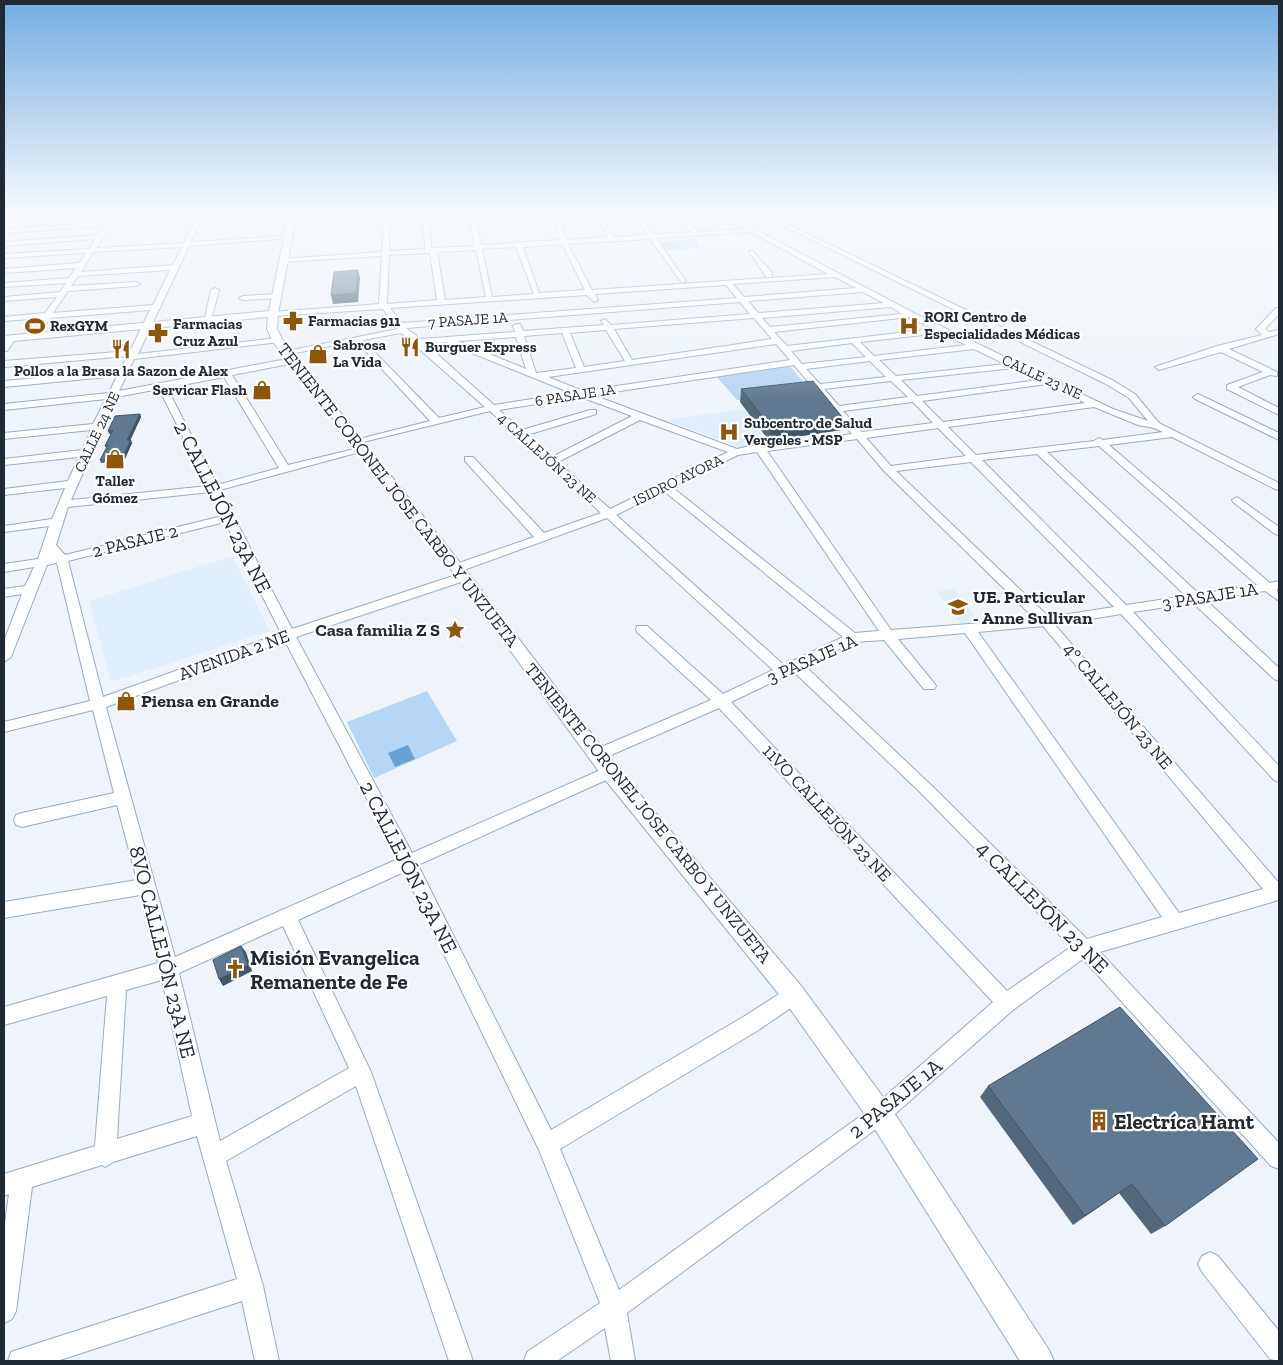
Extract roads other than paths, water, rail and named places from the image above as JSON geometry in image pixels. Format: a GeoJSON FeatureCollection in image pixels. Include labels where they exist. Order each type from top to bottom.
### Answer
{"type":"FeatureCollection","features":[{"type":"Feature","properties":{"kind":"street"},"geometry":{"type":"LineString","coordinates":[[4,285],[87,276]]}},
{"type":"Feature","properties":{"kind":"street","name":"CALLE 24 NE"},"geometry":{"type":"LineString","coordinates":[[5,650],[30,589],[51,556],[56,522],[72,484],[173,276]]}},
{"type":"Feature","properties":{"kind":"street","name":"TENIENTE CORONEL JOSE CARBO Y UNZUETA"},"geometry":{"type":"LineString","coordinates":[[280,276],[272,329],[277,340],[460,573],[610,772],[794,995],[880,1114],[1038,1361]]}},
{"type":"Feature","properties":{"kind":"street"},"geometry":{"type":"LineString","coordinates":[[384,306],[385,276]]}},
{"type":"Feature","properties":{"kind":"street"},"geometry":{"type":"LineString","coordinates":[[436,276],[441,300]]}},
{"type":"Feature","properties":{"kind":"street"},"geometry":{"type":"LineString","coordinates":[[484,276],[489,296]]}},
{"type":"Feature","properties":{"kind":"street"},"geometry":{"type":"LineString","coordinates":[[530,276],[536,292]]}},
{"type":"Feature","properties":{"kind":"street"},"geometry":{"type":"LineString","coordinates":[[582,276],[630,363]]}},
{"type":"Feature","properties":{"kind":"street"},"geometry":{"type":"LineString","coordinates":[[678,276],[682,281]]}},
{"type":"Feature","properties":{"kind":"street"},"geometry":{"type":"LineString","coordinates":[[4,349],[8,338],[273,314],[508,299],[682,281],[759,276]]}},
{"type":"Feature","properties":{"kind":"street"},"geometry":{"type":"LineString","coordinates":[[384,306],[536,292],[728,283],[828,276]]}},
{"type":"Feature","properties":{"kind":"street","name":"CALLE 23 NE"},"geometry":{"type":"LineString","coordinates":[[839,276],[911,315],[1096,404],[1141,423],[1156,425]]}},
{"type":"Feature","properties":{"kind":"street"},"geometry":{"type":"LineString","coordinates":[[890,276],[1109,382],[1132,396],[1156,425],[1279,487]]}},
{"type":"Feature","properties":{"kind":"street"},"geometry":{"type":"LineString","coordinates":[[34,336],[74,277]]}},
{"type":"Feature","properties":{"kind":"street","name":"4° CALLEJÓN 23 NE"},"geometry":{"type":"LineString","coordinates":[[728,283],[888,469],[1046,622],[1278,892]]}},
{"type":"Feature","properties":{"kind":"street"},"geometry":{"type":"LineString","coordinates":[[4,299],[136,284]]}},
{"type":"Feature","properties":{"kind":"street"},"geometry":{"type":"LineString","coordinates":[[207,320],[214,290]]}},
{"type":"Feature","properties":{"kind":"street","name":"7 PASAJE 1A"},"geometry":{"type":"LineString","coordinates":[[4,407],[114,395],[227,374],[289,356],[401,328],[513,317],[865,290]]}},
{"type":"Feature","properties":{"kind":"street"},"geometry":{"type":"LineString","coordinates":[[243,298],[276,296]]}},
{"type":"Feature","properties":{"kind":"street"},"geometry":{"type":"LineString","coordinates":[[508,299],[513,317],[536,375]]}},
{"type":"Feature","properties":{"kind":"street"},"geometry":{"type":"LineString","coordinates":[[420,342],[892,305]]}},
{"type":"Feature","properties":{"kind":"street","name":"4 CALLEJÓN 23 NE"},"geometry":{"type":"LineString","coordinates":[[384,306],[401,328],[420,342],[550,462],[927,790],[1084,948],[1279,1158]]}},
{"type":"Feature","properties":{"kind":"street"},"geometry":{"type":"LineString","coordinates":[[4,320],[157,307]]}},
{"type":"Feature","properties":{"kind":"street"},"geometry":{"type":"LineString","coordinates":[[1267,335],[1260,330],[1279,310]]}},
{"type":"Feature","properties":{"kind":"street"},"geometry":{"type":"LineString","coordinates":[[768,330],[911,315]]}},
{"type":"Feature","properties":{"kind":"street"},"geometry":{"type":"LineString","coordinates":[[784,349],[942,330]]}},
{"type":"Feature","properties":{"kind":"street"},"geometry":{"type":"LineString","coordinates":[[564,331],[581,370]]}},
{"type":"Feature","properties":{"kind":"street"},"geometry":{"type":"LineString","coordinates":[[1159,367],[1279,332]]}},
{"type":"Feature","properties":{"kind":"street"},"geometry":{"type":"LineString","coordinates":[[358,339],[437,422]]}},
{"type":"Feature","properties":{"kind":"street"},"geometry":{"type":"LineString","coordinates":[[4,364],[133,355],[277,340]]}},
{"type":"Feature","properties":{"kind":"street"},"geometry":{"type":"LineString","coordinates":[[447,340],[581,394],[642,415],[736,452]]}},
{"type":"Feature","properties":{"kind":"street"},"geometry":{"type":"LineString","coordinates":[[536,375],[630,363],[669,369],[778,341]]}},
{"type":"Feature","properties":{"kind":"street"},"geometry":{"type":"LineString","coordinates":[[854,342],[895,379],[1122,609],[1279,776]]}},
{"type":"Feature","properties":{"kind":"street","name":"6 PASAJE 1A"},"geometry":{"type":"LineString","coordinates":[[64,504],[213,489],[286,470],[437,422],[491,408],[581,394],[669,369],[874,359],[977,346]]}},
{"type":"Feature","properties":{"kind":"street"},"geometry":{"type":"LineString","coordinates":[[1220,348],[1275,374]]}},
{"type":"Feature","properties":{"kind":"street"},"geometry":{"type":"LineString","coordinates":[[817,387],[1015,365]]}},
{"type":"Feature","properties":{"kind":"street"},"geometry":{"type":"LineString","coordinates":[[4,384],[124,373]]}},
{"type":"Feature","properties":{"kind":"street"},"geometry":{"type":"LineString","coordinates":[[227,374],[286,470]]}},
{"type":"Feature","properties":{"kind":"street"},"geometry":{"type":"LineString","coordinates":[[1275,374],[1230,387],[1279,412]]}},
{"type":"Feature","properties":{"kind":"street"},"geometry":{"type":"LineString","coordinates":[[836,409],[1051,382]]}},
{"type":"Feature","properties":{"kind":"street","name":"2 CALLEJÓN 23A NE"},"geometry":{"type":"LineString","coordinates":[[162,386],[288,635],[409,864],[547,1144],[614,1308],[622,1361]]}},
{"type":"Feature","properties":{"kind":"street"},"geometry":{"type":"LineString","coordinates":[[1198,397],[1279,437]]}},
{"type":"Feature","properties":{"kind":"street","name":"ISIDRO AYORA"},"geometry":{"type":"LineString","coordinates":[[460,573],[542,538],[609,514],[666,488],[736,452],[1096,404]]}},
{"type":"Feature","properties":{"kind":"street"},"geometry":{"type":"LineString","coordinates":[[520,434],[593,412]]}},
{"type":"Feature","properties":{"kind":"street"},"geometry":{"type":"LineString","coordinates":[[550,462],[642,415]]}},
{"type":"Feature","properties":{"kind":"street"},"geometry":{"type":"LineString","coordinates":[[4,436],[98,427]]}},
{"type":"Feature","properties":{"kind":"street"},"geometry":{"type":"LineString","coordinates":[[888,469],[1098,441],[1172,434]]}},
{"type":"Feature","properties":{"kind":"street"},"geometry":{"type":"LineString","coordinates":[[1098,441],[1274,586],[1279,597]]}},
{"type":"Feature","properties":{"kind":"street"},"geometry":{"type":"LineString","coordinates":[[760,448],[887,634],[929,686]]}},
{"type":"Feature","properties":{"kind":"street"},"geometry":{"type":"LineString","coordinates":[[1039,450],[1279,676]]}},
{"type":"Feature","properties":{"kind":"street"},"geometry":{"type":"LineString","coordinates":[[4,462],[86,453]]}},
{"type":"Feature","properties":{"kind":"street"},"geometry":{"type":"LineString","coordinates":[[469,459],[542,538]]}},
{"type":"Feature","properties":{"kind":"street"},"geometry":{"type":"LineString","coordinates":[[4,492],[72,484]]}},
{"type":"Feature","properties":{"kind":"street"},"geometry":{"type":"LineString","coordinates":[[666,488],[852,638]]}},
{"type":"Feature","properties":{"kind":"street"},"geometry":{"type":"LineString","coordinates":[[1237,500],[1279,532]]}},
{"type":"Feature","properties":{"kind":"street","name":"2 PASAJE 2"},"geometry":{"type":"LineString","coordinates":[[4,568],[228,518]]}},
{"type":"Feature","properties":{"kind":"street"},"geometry":{"type":"LineString","coordinates":[[4,529],[56,522]]}},
{"type":"Feature","properties":{"kind":"street","name":"8VO CALLEJÓN 23A NE"},"geometry":{"type":"LineString","coordinates":[[51,556],[98,704],[124,798],[169,969],[204,1123],[251,1286],[267,1361]]}},
{"type":"Feature","properties":{"kind":"street","name":"AVENIDA 2 NE"},"geometry":{"type":"LineString","coordinates":[[4,727],[98,704],[460,573]]}},
{"type":"Feature","properties":{"kind":"street","name":"3 PASAJE 1A"},"geometry":{"type":"LineString","coordinates":[[597,755],[721,701],[852,638],[1046,622],[1274,586]]}},
{"type":"Feature","properties":{"kind":"street"},"geometry":{"type":"LineString","coordinates":[[4,593],[30,589]]}},
{"type":"Feature","properties":{"kind":"street"},"geometry":{"type":"LineString","coordinates":[[968,628],[1175,921]]}},
{"type":"Feature","properties":{"kind":"street","name":"11VO CALLEJÓN 23 NE"},"geometry":{"type":"LineString","coordinates":[[642,629],[721,701],[1006,1004]]}},
{"type":"Feature","properties":{"kind":"street"},"geometry":{"type":"LineString","coordinates":[[4,1016],[169,969],[409,864],[610,772]]}},
{"type":"Feature","properties":{"kind":"street"},"geometry":{"type":"LineString","coordinates":[[22,820],[124,798]]}},
{"type":"Feature","properties":{"kind":"street"},"geometry":{"type":"LineString","coordinates":[[4,910],[147,886]]}},
{"type":"Feature","properties":{"kind":"street","name":"2 PASAJE 1A"},"geometry":{"type":"LineString","coordinates":[[536,1361],[614,1308],[880,1114],[1006,1004],[1084,948],[1278,892]]}},
{"type":"Feature","properties":{"kind":"street"},"geometry":{"type":"LineString","coordinates":[[288,916],[361,1072],[461,1361]]}},
{"type":"Feature","properties":{"kind":"street"},"geometry":{"type":"LineString","coordinates":[[105,1156],[117,985]]}},
{"type":"Feature","properties":{"kind":"street"},"geometry":{"type":"LineString","coordinates":[[547,1144],[750,1024],[794,995]]}},
{"type":"Feature","properties":{"kind":"street"},"geometry":{"type":"LineString","coordinates":[[214,1156],[361,1072]]}},
{"type":"Feature","properties":{"kind":"street"},"geometry":{"type":"LineString","coordinates":[[4,1310],[13,1183],[105,1156],[204,1123]]}},
{"type":"Feature","properties":{"kind":"street"},"geometry":{"type":"LineString","coordinates":[[1210,1264],[1279,1350]]}},
{"type":"Feature","properties":{"kind":"street"},"geometry":{"type":"LineString","coordinates":[[20,1361],[251,1286]]}},
{"type":"Feature","properties":{"kind":"water"},"geometry":{"type":"Polygon","coordinates":[[[408,745],[415,759],[395,767],[388,753],[408,745]]]}},
{"type":"Feature","properties":{"kind":"place","name":"Farmacias 911"},"geometry":{"type":"Point","coordinates":[293,321]}},
{"type":"Feature","properties":{"kind":"place","name":"RexGYM"},"geometry":{"type":"Point","coordinates":[35,326]}},
{"type":"Feature","properties":{"kind":"place","name":"RORI Centro de Especialidades Médicas"},"geometry":{"type":"Point","coordinates":[909,326]}},
{"type":"Feature","properties":{"kind":"place","name":"Farmacias Cruz Azul"},"geometry":{"type":"Point","coordinates":[158,333]}},
{"type":"Feature","properties":{"kind":"place","name":"Burguer Express"},"geometry":{"type":"Point","coordinates":[410,347]}},
{"type":"Feature","properties":{"kind":"place","name":"Pollos a la Brasa la Sazon de Alex"},"geometry":{"type":"Point","coordinates":[121,349]}},
{"type":"Feature","properties":{"kind":"place","name":"Sabrosa La Vida"},"geometry":{"type":"Point","coordinates":[318,354]}},
{"type":"Feature","properties":{"kind":"place","name":"Servicar Flash"},"geometry":{"type":"Point","coordinates":[262,390]}},
{"type":"Feature","properties":{"kind":"place","name":"Subcentro de Salud Vergeles - MSP"},"geometry":{"type":"Point","coordinates":[729,432]}},
{"type":"Feature","properties":{"kind":"place","name":"Taller Gómez"},"geometry":{"type":"Point","coordinates":[115,459]}},
{"type":"Feature","properties":{"kind":"place","name":"UE. Particular - Anne Sullivan"},"geometry":{"type":"Point","coordinates":[958,607]}},
{"type":"Feature","properties":{"kind":"place","name":"Casa familia Z S"},"geometry":{"type":"Point","coordinates":[455,630]}},
{"type":"Feature","properties":{"kind":"place","name":"Piensa en Grande"},"geometry":{"type":"Point","coordinates":[126,701]}},
{"type":"Feature","properties":{"kind":"place","name":"Misión Evangelica Remanente de Fe"},"geometry":{"type":"Point","coordinates":[235,969]}},
{"type":"Feature","properties":{"kind":"place","name":"Electríca Hamt"},"geometry":{"type":"Point","coordinates":[1099,1121]}}]}
